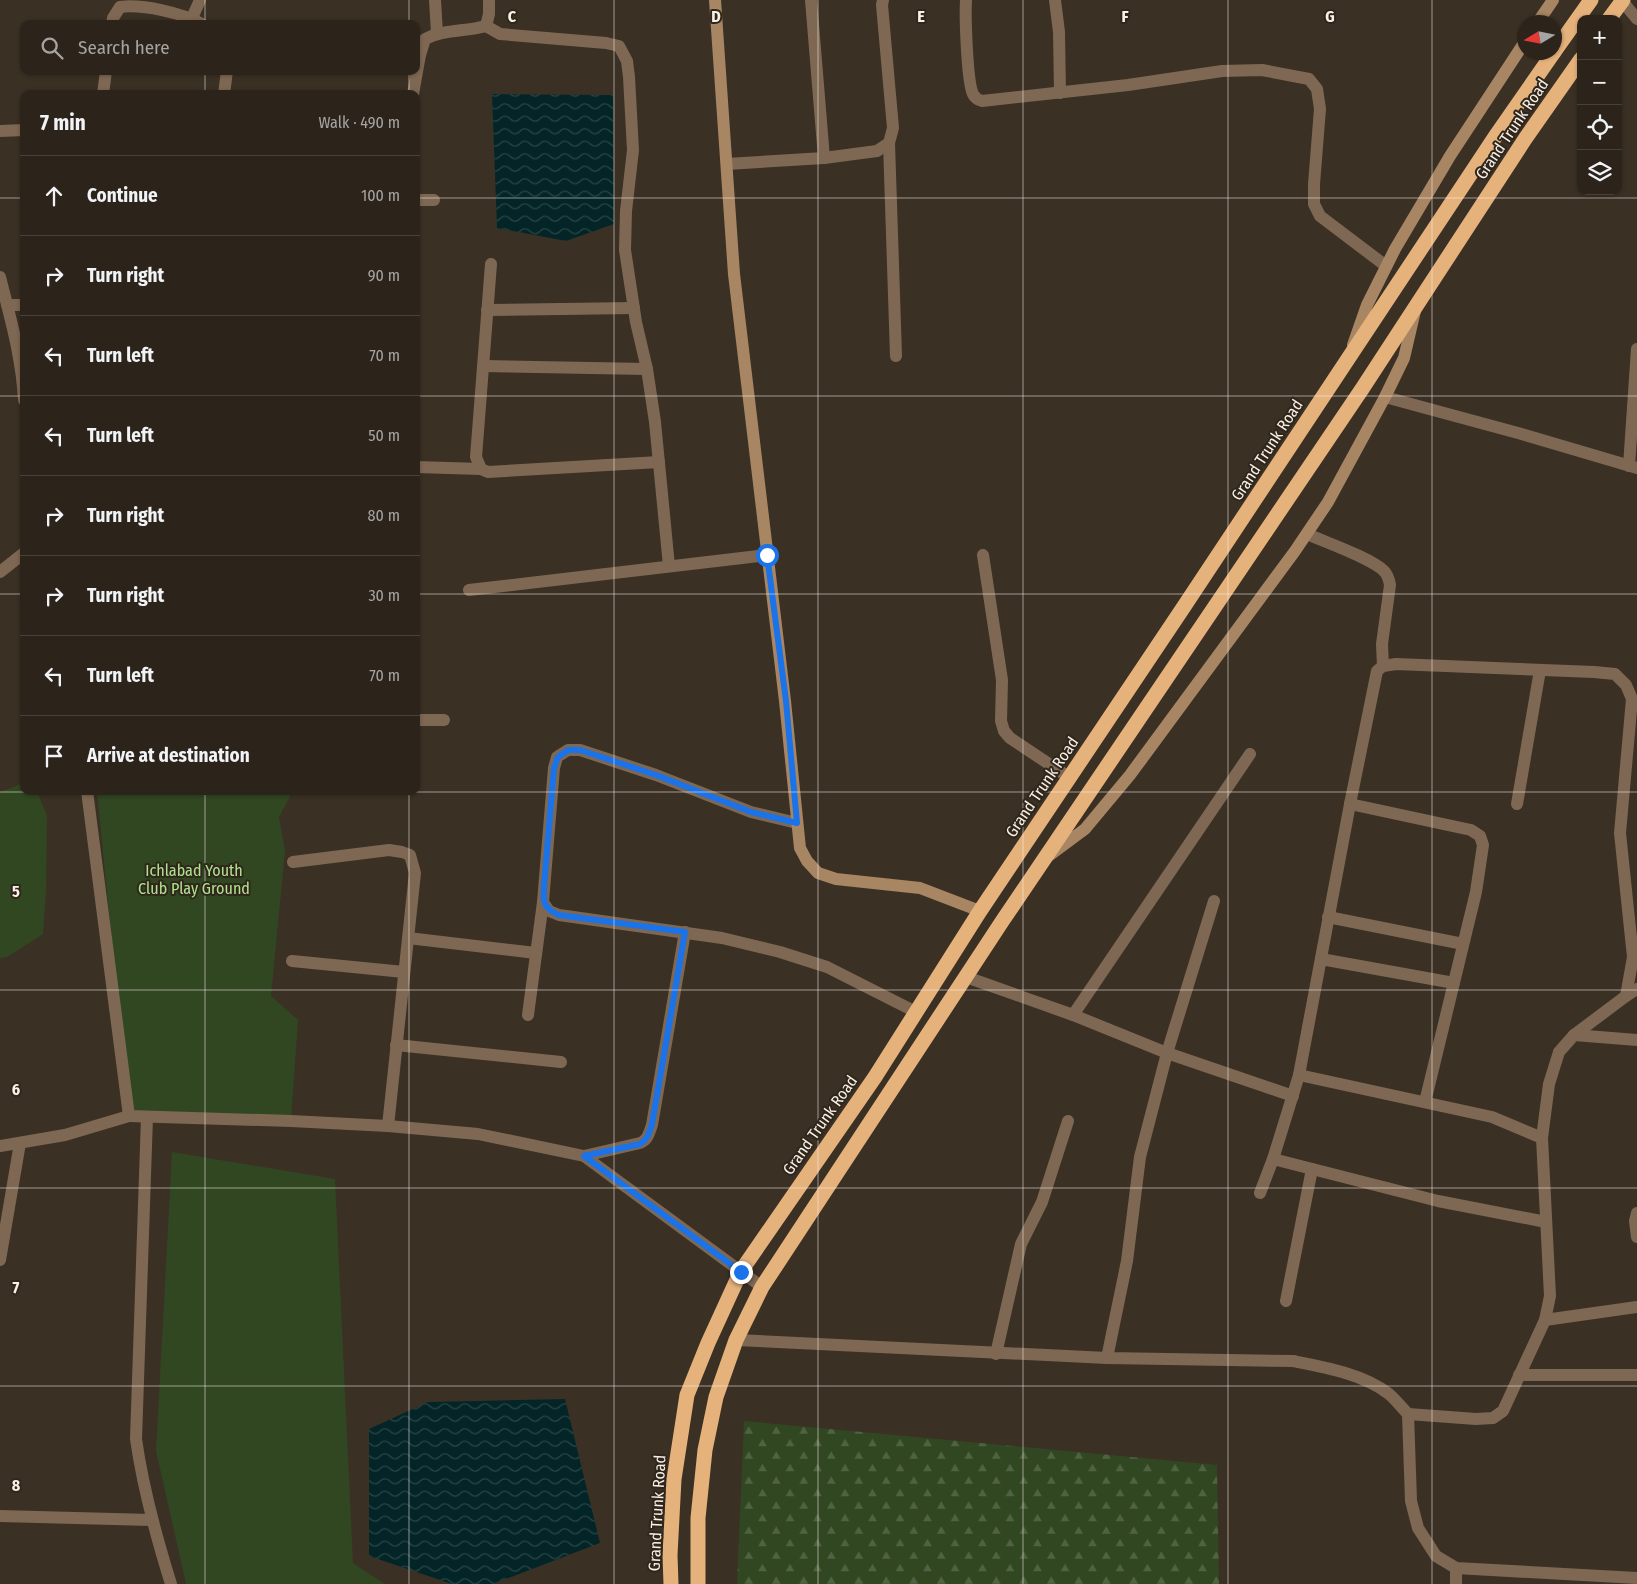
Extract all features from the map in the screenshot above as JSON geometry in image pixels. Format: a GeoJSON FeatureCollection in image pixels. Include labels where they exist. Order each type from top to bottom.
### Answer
{"type":"FeatureCollection","features":[{"type":"Feature","properties":{"kind":"highway","name":"Grand Trunk Road"},"geometry":{"type":"LineString","coordinates":[[1562,41],[1591,0]]}},
{"type":"Feature","properties":{"kind":"highway"},"geometry":{"type":"LineString","coordinates":[[1612,15],[1622,0]]}},
{"type":"Feature","properties":{"kind":"highway","name":"Grand Trunk Road"},"geometry":{"type":"LineString","coordinates":[[671,1584],[670,1555],[674,1478],[687,1395],[708,1342],[741,1272],[875,1077],[980,911],[1497,134],[1548,60]]}},
{"type":"Feature","properties":{"kind":"highway","name":"Grand Trunk Road"},"geometry":{"type":"LineString","coordinates":[[698,1584],[698,1518],[706,1450],[716,1397],[736,1340],[762,1287],[1045,858],[1417,304],[1525,139],[1577,66]]}},
{"type":"Feature","properties":{"kind":"street"},"geometry":{"type":"LineString","coordinates":[[197,20],[200,0]]}},
{"type":"Feature","properties":{"kind":"street"},"geometry":{"type":"LineString","coordinates":[[435,0],[437,33]]}},
{"type":"Feature","properties":{"kind":"street"},"geometry":{"type":"LineString","coordinates":[[486,26],[489,14],[489,0]]}},
{"type":"Feature","properties":{"kind":"street"},"geometry":{"type":"LineString","coordinates":[[715,0],[734,274],[786,701],[800,848],[807,861],[818,873],[836,879],[920,888],[980,911]]}},
{"type":"Feature","properties":{"kind":"street"},"geometry":{"type":"LineString","coordinates":[[811,0],[824,158]]}},
{"type":"Feature","properties":{"kind":"street"},"geometry":{"type":"LineString","coordinates":[[883,0],[893,128],[890,143],[896,356]]}},
{"type":"Feature","properties":{"kind":"street"},"geometry":{"type":"LineString","coordinates":[[966,0],[965,15],[971,86],[977,99],[982,102],[1128,85],[1222,71],[1262,70],[1309,80],[1317,90],[1320,109],[1314,204],[1320,216],[1386,266]]}},
{"type":"Feature","properties":{"kind":"street"},"geometry":{"type":"LineString","coordinates":[[1055,0],[1059,32],[1060,93]]}},
{"type":"Feature","properties":{"kind":"street"},"geometry":{"type":"LineString","coordinates":[[1543,15],[1553,0]]}},
{"type":"Feature","properties":{"kind":"street"},"geometry":{"type":"LineString","coordinates":[[1622,0],[1637,19]]}},
{"type":"Feature","properties":{"kind":"street"},"geometry":{"type":"LineString","coordinates":[[113,20],[120,7],[135,5],[193,20]]}},
{"type":"Feature","properties":{"kind":"street"},"geometry":{"type":"LineString","coordinates":[[420,55],[425,39],[437,33],[472,30],[486,26],[500,34],[606,43],[619,46],[627,61],[633,150],[625,231],[625,250],[634,308],[647,369],[659,462],[669,566]]}},
{"type":"Feature","properties":{"kind":"street"},"geometry":{"type":"LineString","coordinates":[[1349,357],[1367,305],[1386,266],[1450,156],[1517,54]]}},
{"type":"Feature","properties":{"kind":"street"},"geometry":{"type":"LineString","coordinates":[[104,90],[105,75]]}},
{"type":"Feature","properties":{"kind":"street"},"geometry":{"type":"LineString","coordinates":[[225,90],[226,75]]}},
{"type":"Feature","properties":{"kind":"street"},"geometry":{"type":"LineString","coordinates":[[414,90],[416,75]]}},
{"type":"Feature","properties":{"kind":"street"},"geometry":{"type":"LineString","coordinates":[[0,131],[20,130]]}},
{"type":"Feature","properties":{"kind":"street"},"geometry":{"type":"LineString","coordinates":[[727,164],[824,158],[878,151],[890,143]]}},
{"type":"Feature","properties":{"kind":"street"},"geometry":{"type":"LineString","coordinates":[[420,200],[434,200]]}},
{"type":"Feature","properties":{"kind":"street"},"geometry":{"type":"LineString","coordinates":[[481,469],[476,457],[491,264]]}},
{"type":"Feature","properties":{"kind":"street"},"geometry":{"type":"LineString","coordinates":[[0,277],[20,366]]}},
{"type":"Feature","properties":{"kind":"street"},"geometry":{"type":"LineString","coordinates":[[7,305],[20,304]]}},
{"type":"Feature","properties":{"kind":"street"},"geometry":{"type":"LineString","coordinates":[[1045,858],[1085,829],[1130,775],[1328,502],[1404,358],[1417,304]]}},
{"type":"Feature","properties":{"kind":"street"},"geometry":{"type":"LineString","coordinates":[[487,310],[634,308]]}},
{"type":"Feature","properties":{"kind":"street"},"geometry":{"type":"LineString","coordinates":[[1385,397],[1633,467],[1637,349]]}},
{"type":"Feature","properties":{"kind":"street"},"geometry":{"type":"LineString","coordinates":[[483,366],[647,369]]}},
{"type":"Feature","properties":{"kind":"street"},"geometry":{"type":"LineString","coordinates":[[420,467],[481,469],[488,472],[659,462]]}},
{"type":"Feature","properties":{"kind":"street"},"geometry":{"type":"LineString","coordinates":[[1306,534],[1369,560],[1383,569],[1388,575],[1390,585],[1382,644],[1383,666]]}},
{"type":"Feature","properties":{"kind":"street"},"geometry":{"type":"LineString","coordinates":[[469,590],[767,555]]}},
{"type":"Feature","properties":{"kind":"street"},"geometry":{"type":"LineString","coordinates":[[983,555],[1002,680],[1001,710],[1004,732],[1070,778]]}},
{"type":"Feature","properties":{"kind":"street"},"geometry":{"type":"LineString","coordinates":[[0,572],[20,556]]}},
{"type":"Feature","properties":{"kind":"street"},"geometry":{"type":"LineString","coordinates":[[736,1340],[1107,1358],[1293,1360],[1358,1377],[1388,1394],[1408,1414],[1476,1419],[1493,1418],[1502,1411],[1545,1320],[1550,1296],[1542,1138],[1548,1084],[1559,1052],[1574,1036],[1631,992],[1633,956],[1620,833],[1635,699],[1626,685],[1615,674],[1396,664],[1383,666],[1377,671],[1299,1075],[1273,1159],[1260,1193]]}},
{"type":"Feature","properties":{"kind":"street"},"geometry":{"type":"LineString","coordinates":[[1517,804],[1540,670]]}},
{"type":"Feature","properties":{"kind":"street"},"geometry":{"type":"LineString","coordinates":[[420,720],[444,720]]}},
{"type":"Feature","properties":{"kind":"street"},"geometry":{"type":"LineString","coordinates":[[528,1015],[544,902],[554,768],[558,757],[568,750],[580,750],[656,775],[751,812],[797,823]]}},
{"type":"Feature","properties":{"kind":"street"},"geometry":{"type":"LineString","coordinates":[[1074,1015],[1250,754]]}},
{"type":"Feature","properties":{"kind":"street"},"geometry":{"type":"LineString","coordinates":[[88,795],[128,1116]]}},
{"type":"Feature","properties":{"kind":"street"},"geometry":{"type":"LineString","coordinates":[[1350,804],[1470,830],[1480,836],[1482,845],[1476,892],[1425,1102]]}},
{"type":"Feature","properties":{"kind":"street"},"geometry":{"type":"LineString","coordinates":[[293,862],[389,850],[410,855],[415,873],[388,1126]]}},
{"type":"Feature","properties":{"kind":"street"},"geometry":{"type":"LineString","coordinates":[[1107,1358],[1127,1261],[1140,1157],[1167,1053],[1214,901]]}},
{"type":"Feature","properties":{"kind":"street"},"geometry":{"type":"LineString","coordinates":[[544,902],[549,911],[559,915],[722,938],[780,952],[828,968],[916,1012]]}},
{"type":"Feature","properties":{"kind":"street"},"geometry":{"type":"LineString","coordinates":[[1328,917],[1463,944]]}},
{"type":"Feature","properties":{"kind":"street"},"geometry":{"type":"LineString","coordinates":[[0,1146],[74,1133],[128,1116],[388,1126],[478,1134],[584,1156],[640,1144],[648,1137],[654,1115],[685,932]]}},
{"type":"Feature","properties":{"kind":"street"},"geometry":{"type":"LineString","coordinates":[[408,938],[536,953]]}},
{"type":"Feature","properties":{"kind":"street"},"geometry":{"type":"LineString","coordinates":[[1321,959],[1454,984]]}},
{"type":"Feature","properties":{"kind":"street"},"geometry":{"type":"LineString","coordinates":[[292,961],[404,972]]}},
{"type":"Feature","properties":{"kind":"street"},"geometry":{"type":"LineString","coordinates":[[966,977],[1074,1015],[1167,1053],[1292,1096]]}},
{"type":"Feature","properties":{"kind":"street"},"geometry":{"type":"LineString","coordinates":[[1574,1036],[1637,1040]]}},
{"type":"Feature","properties":{"kind":"street"},"geometry":{"type":"LineString","coordinates":[[396,1045],[561,1062]]}},
{"type":"Feature","properties":{"kind":"street"},"geometry":{"type":"LineString","coordinates":[[1299,1075],[1492,1117],[1542,1138]]}},
{"type":"Feature","properties":{"kind":"street"},"geometry":{"type":"LineString","coordinates":[[148,1117],[136,1439],[151,1520],[171,1584]]}},
{"type":"Feature","properties":{"kind":"street"},"geometry":{"type":"LineString","coordinates":[[996,1354],[1021,1244],[1042,1202],[1068,1121]]}},
{"type":"Feature","properties":{"kind":"street"},"geometry":{"type":"LineString","coordinates":[[0,1260],[20,1143]]}},
{"type":"Feature","properties":{"kind":"street"},"geometry":{"type":"LineString","coordinates":[[584,1156],[762,1287]]}},
{"type":"Feature","properties":{"kind":"street"},"geometry":{"type":"LineString","coordinates":[[1273,1159],[1438,1201],[1546,1222]]}},
{"type":"Feature","properties":{"kind":"street"},"geometry":{"type":"LineString","coordinates":[[1286,1301],[1312,1169]]}},
{"type":"Feature","properties":{"kind":"street"},"geometry":{"type":"LineString","coordinates":[[1637,1213],[1635,1221],[1637,1237]]}},
{"type":"Feature","properties":{"kind":"street"},"geometry":{"type":"LineString","coordinates":[[1545,1320],[1637,1307]]}},
{"type":"Feature","properties":{"kind":"street"},"geometry":{"type":"LineString","coordinates":[[1519,1375],[1637,1375]]}},
{"type":"Feature","properties":{"kind":"street"},"geometry":{"type":"LineString","coordinates":[[1408,1414],[1411,1501],[1418,1528],[1436,1556],[1456,1568],[1542,1579],[1617,1581],[1637,1578]]}},
{"type":"Feature","properties":{"kind":"street"},"geometry":{"type":"LineString","coordinates":[[0,1516],[151,1520]]}},
{"type":"Feature","properties":{"kind":"street"},"geometry":{"type":"LineString","coordinates":[[1456,1568],[1456,1584]]}},
{"type":"Feature","properties":{"kind":"green space"},"geometry":{"type":"Polygon","coordinates":[[[20,784],[20,795],[39,795],[47,816],[46,891],[43,934],[7,957],[0,958],[0,792],[20,784]]]}},
{"type":"Feature","properties":{"kind":"green space","name":"Ichlabad Youth Club Play Ground"},"geometry":{"type":"Polygon","coordinates":[[[97,795],[291,795],[279,817],[285,851],[271,996],[298,1020],[291,1121],[129,1116],[97,795]]]}},
{"type":"Feature","properties":{"kind":"green space"},"geometry":{"type":"Polygon","coordinates":[[[172,1152],[335,1179],[353,1563],[385,1584],[186,1584],[156,1451],[172,1152]]]}},
{"type":"Feature","properties":{"kind":"green space"},"geometry":{"type":"Polygon","coordinates":[[[744,1421],[1217,1465],[1219,1584],[737,1584],[744,1421]]]}},
{"type":"Feature","properties":{"kind":"water"},"geometry":{"type":"Polygon","coordinates":[[[492,94],[613,95],[614,224],[566,241],[497,228],[492,94]]]}},
{"type":"Feature","properties":{"kind":"water"},"geometry":{"type":"Polygon","coordinates":[[[565,1399],[600,1543],[493,1584],[452,1584],[369,1556],[369,1429],[428,1402],[565,1399]]]}},
{"type":"Feature","properties":{"kind":"route"},"geometry":{"type":"LineString","coordinates":[[741,1272],[584,1156],[640,1144],[648,1137],[652,1124],[685,932],[559,915],[549,911],[544,902],[544,886],[554,768],[558,757],[568,750],[580,750],[656,775],[751,812],[797,823],[786,701],[767,555]]}}]}
